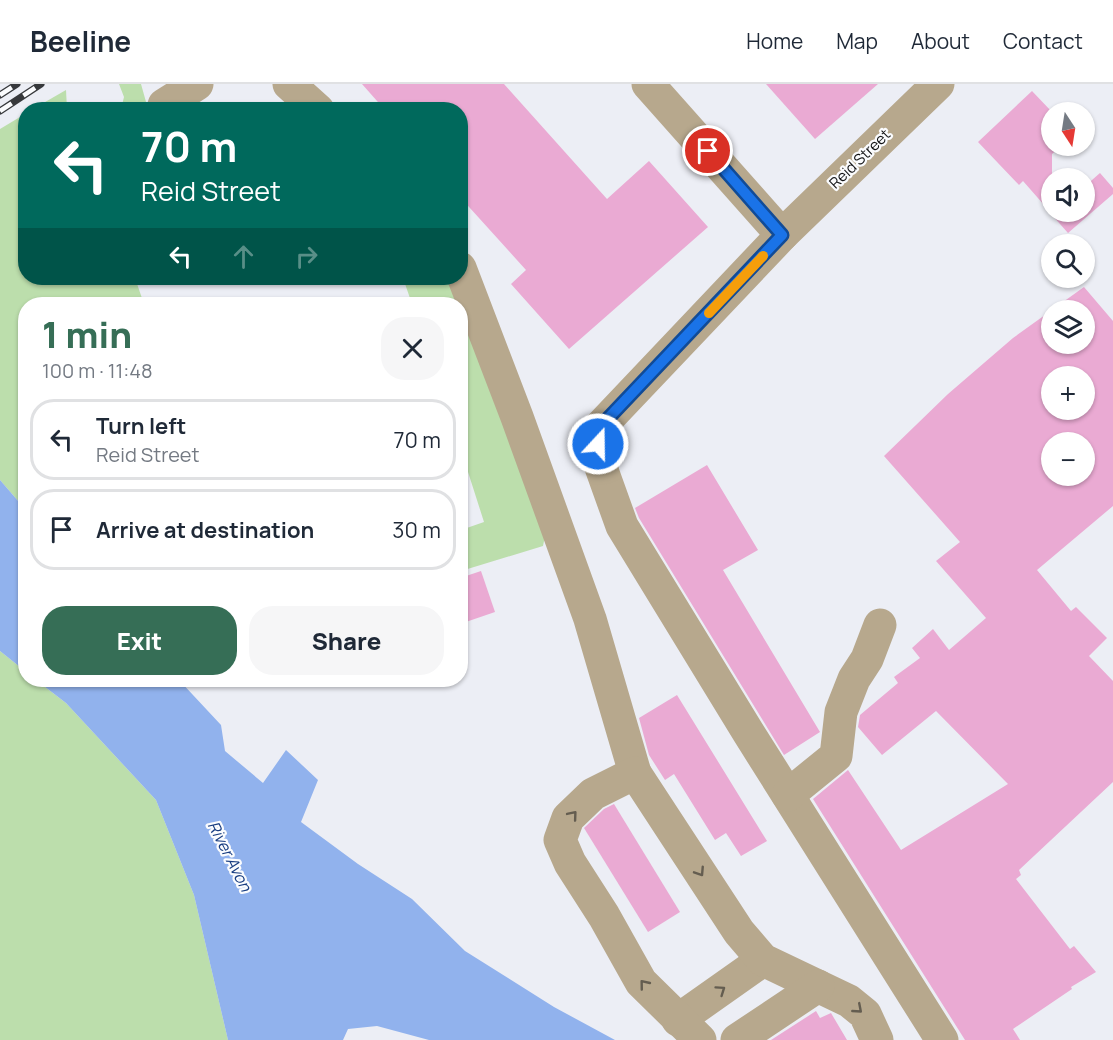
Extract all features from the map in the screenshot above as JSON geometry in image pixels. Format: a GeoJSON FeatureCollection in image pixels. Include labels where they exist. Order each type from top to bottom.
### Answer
{"type":"FeatureCollection","features":[{"type":"Feature","properties":{"kind":"street"},"geometry":{"type":"LineString","coordinates":[[169,102],[197,84]]}},
{"type":"Feature","properties":{"kind":"street"},"geometry":{"type":"LineString","coordinates":[[289,84],[309,102]]}},
{"type":"Feature","properties":{"kind":"street"},"geometry":{"type":"LineString","coordinates":[[648,84],[782,235]]}},
{"type":"Feature","properties":{"kind":"street","name":"Reid Street"},"geometry":{"type":"LineString","coordinates":[[924,88],[598,429],[598,459],[622,526],[942,1040]]}},
{"type":"Feature","properties":{"kind":"street"},"geometry":{"type":"LineString","coordinates":[[466,285],[590,619],[635,773],[739,932],[764,960],[849,1001],[866,1014],[877,1040]]}},
{"type":"Feature","properties":{"kind":"street"},"geometry":{"type":"LineString","coordinates":[[788,795],[836,756],[841,712],[854,679],[867,659],[880,625]]}},
{"type":"Feature","properties":{"kind":"street"},"geometry":{"type":"LineString","coordinates":[[635,773],[593,794],[568,818],[560,840],[570,863],[604,916],[641,982],[689,1030],[764,960]]}},
{"type":"Feature","properties":{"kind":"street"},"geometry":{"type":"LineString","coordinates":[[737,1040],[818,986]]}},
{"type":"Feature","properties":{"kind":"green space"},"geometry":{"type":"Polygon","coordinates":[[[119,84],[141,84],[146,102],[123,102],[124,97],[119,84]]]}},
{"type":"Feature","properties":{"kind":"green space"},"geometry":{"type":"Polygon","coordinates":[[[66,90],[67,102],[45,102],[66,90]]]}},
{"type":"Feature","properties":{"kind":"green space"},"geometry":{"type":"Polygon","coordinates":[[[18,118],[18,285],[137,285],[142,297],[18,297],[18,501],[0,480],[0,129],[18,118]]]}},
{"type":"Feature","properties":{"kind":"green space"},"geometry":{"type":"Polygon","coordinates":[[[405,285],[457,285],[461,297],[410,297],[405,285]]]}},
{"type":"Feature","properties":{"kind":"green space"},"geometry":{"type":"Polygon","coordinates":[[[468,316],[546,531],[543,546],[468,569],[468,528],[484,522],[468,472],[468,316]]]}},
{"type":"Feature","properties":{"kind":"green space"},"geometry":{"type":"Polygon","coordinates":[[[0,651],[18,665],[18,687],[45,687],[66,703],[156,800],[194,895],[228,1040],[0,1040],[0,651]]]}},
{"type":"Feature","properties":{"kind":"water"},"geometry":{"type":"Polygon","coordinates":[[[0,480],[18,501],[18,665],[0,651],[0,480]]]}},
{"type":"Feature","properties":{"kind":"water","name":"River Avon"},"geometry":{"type":"Polygon","coordinates":[[[45,687],[186,687],[221,725],[225,751],[263,783],[286,750],[318,780],[301,822],[358,864],[412,899],[465,951],[554,1007],[615,1040],[429,1040],[377,1026],[348,1029],[343,1040],[228,1040],[194,895],[156,800],[66,703],[45,687]]]}},
{"type":"Feature","properties":{"kind":"building"},"geometry":{"type":"Polygon","coordinates":[[[362,84],[504,84],[607,199],[649,161],[708,227],[569,349],[511,284],[526,270],[468,206],[468,102],[378,102],[362,84]]]}},
{"type":"Feature","properties":{"kind":"building"},"geometry":{"type":"Polygon","coordinates":[[[766,84],[878,84],[815,139],[766,84]]]}},
{"type":"Feature","properties":{"kind":"building"},"geometry":{"type":"Polygon","coordinates":[[[1032,91],[1042,102],[1041,156],[1052,156],[1052,168],[1041,168],[1041,201],[1023,181],[1019,185],[978,142],[1032,91]]]}},
{"type":"Feature","properties":{"kind":"building"},"geometry":{"type":"Polygon","coordinates":[[[1100,173],[1113,188],[1113,194],[1095,210],[1095,177],[1100,173]]]}},
{"type":"Feature","properties":{"kind":"building"},"geometry":{"type":"Polygon","coordinates":[[[1058,222],[1081,222],[1068,233],[1058,222]]]}},
{"type":"Feature","properties":{"kind":"building"},"geometry":{"type":"Polygon","coordinates":[[[1083,288],[1085,288],[1113,321],[1113,506],[1037,570],[1071,611],[1076,607],[1107,638],[1089,656],[1113,681],[1113,782],[1019,870],[1021,875],[1016,879],[1070,949],[1074,946],[1096,972],[1013,1029],[1020,1040],[965,1040],[813,799],[848,770],[901,850],[1008,784],[936,711],[882,755],[858,727],[860,715],[898,683],[894,677],[920,658],[912,648],[933,629],[949,650],[986,618],[936,561],[960,542],[884,456],[948,394],[1013,338],[1041,318],[1041,354],[1095,354],[1095,300],[1066,300],[1083,288]]]}},
{"type":"Feature","properties":{"kind":"building"},"geometry":{"type":"Polygon","coordinates":[[[707,465],[758,550],[723,570],[820,732],[784,755],[635,508],[707,465]]]}},
{"type":"Feature","properties":{"kind":"building"},"geometry":{"type":"Polygon","coordinates":[[[481,571],[495,612],[468,621],[468,575],[481,571]]]}},
{"type":"Feature","properties":{"kind":"building"},"geometry":{"type":"Polygon","coordinates":[[[677,695],[767,841],[741,856],[726,833],[715,840],[674,774],[665,780],[649,755],[639,718],[677,695]]]}},
{"type":"Feature","properties":{"kind":"building"},"geometry":{"type":"Polygon","coordinates":[[[614,804],[680,912],[648,932],[584,828],[604,809],[614,804]]]}},
{"type":"Feature","properties":{"kind":"building"},"geometry":{"type":"Polygon","coordinates":[[[816,1011],[820,1018],[831,1013],[847,1040],[771,1040],[816,1011]]]}},
{"type":"Feature","properties":{"kind":"railway"},"geometry":{"type":"LineString","coordinates":[[0,95],[17,84]]}},
{"type":"Feature","properties":{"kind":"railway"},"geometry":{"type":"LineString","coordinates":[[0,111],[41,84]]}},
{"type":"Feature","properties":{"kind":"slow traffic"},"geometry":{"type":"LineString","coordinates":[[709,313],[763,256]]}},
{"type":"Feature","properties":{"kind":"route"},"geometry":{"type":"LineString","coordinates":[[598,444],[598,429],[782,235],[708,151]]}}]}
